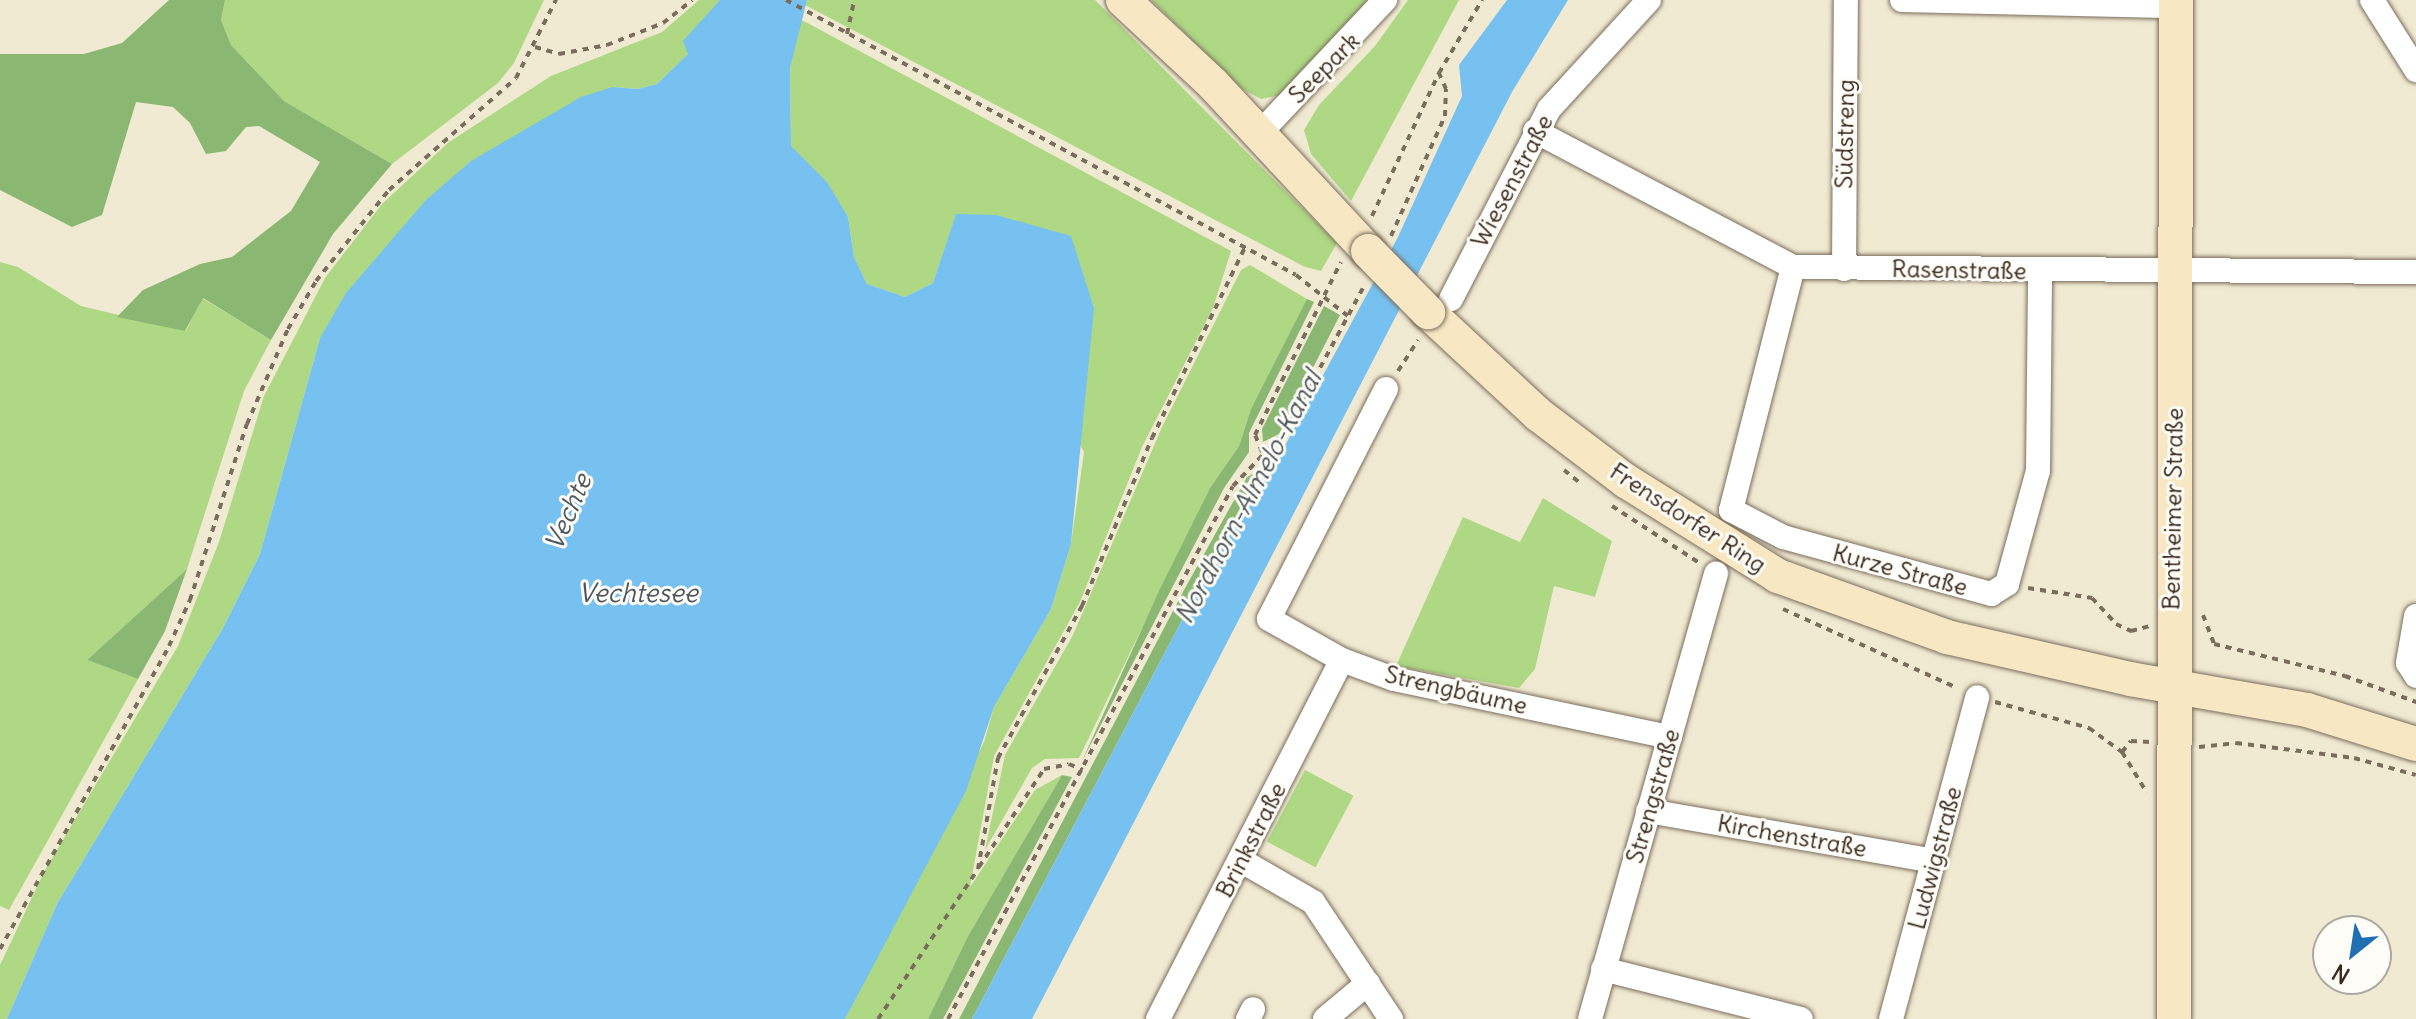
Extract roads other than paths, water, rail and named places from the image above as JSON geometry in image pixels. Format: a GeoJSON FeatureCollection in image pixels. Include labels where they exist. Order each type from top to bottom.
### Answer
{"type":"FeatureCollection","features":[{"type":"Feature","properties":{"kind":"street","name":"Frensdorfer Ring"},"geometry":{"type":"LineString","coordinates":[[1123,0],[1372,243],[1428,321],[1577,443],[1696,527],[1778,576],[1947,637],[2172,687],[2307,710],[2416,744]]}},
{"type":"Feature","properties":{"kind":"street","name":"Seepark"},"geometry":{"type":"LineString","coordinates":[[1260,133],[1385,0]]}},
{"type":"Feature","properties":{"kind":"street","name":"Wiesenstraße"},"geometry":{"type":"LineString","coordinates":[[1428,321],[1535,131],[1594,56],[1649,0]]}},
{"type":"Feature","properties":{"kind":"street","name":"Südstreng"},"geometry":{"type":"LineString","coordinates":[[1844,269],[1846,0]]}},
{"type":"Feature","properties":{"kind":"street"},"geometry":{"type":"LineString","coordinates":[[1902,0],[2176,3]]}},
{"type":"Feature","properties":{"kind":"street"},"geometry":{"type":"LineString","coordinates":[[2372,0],[2416,70]]}},
{"type":"Feature","properties":{"kind":"street","name":"Bentheimer Straße"},"geometry":{"type":"LineString","coordinates":[[2174,1019],[2172,633],[2176,3]]}},
{"type":"Feature","properties":{"kind":"street","name":"Rasenstraße"},"geometry":{"type":"LineString","coordinates":[[1535,131],[1793,267],[2416,272]]}},
{"type":"Feature","properties":{"kind":"street","name":"Kurze Straße"},"geometry":{"type":"LineString","coordinates":[[1793,267],[1731,510],[1783,537],[1894,571],[1991,594],[2007,584],[2038,471],[2040,271]]}},
{"type":"Feature","properties":{"kind":"street","name":"Strengbäume"},"geometry":{"type":"LineString","coordinates":[[1386,389],[1269,619],[1342,660],[1394,679],[1670,737]]}},
{"type":"Feature","properties":{"kind":"street","name":"Strengstraße"},"geometry":{"type":"LineString","coordinates":[[1590,1019],[1716,573]]}},
{"type":"Feature","properties":{"kind":"street"},"geometry":{"type":"LineString","coordinates":[[2416,616],[2408,663],[2416,676]]}},
{"type":"Feature","properties":{"kind":"street","name":"Brinkstraße"},"geometry":{"type":"LineString","coordinates":[[1158,1019],[1242,861],[1342,660]]}},
{"type":"Feature","properties":{"kind":"street","name":"Ludwigstraße"},"geometry":{"type":"LineString","coordinates":[[1891,1019],[1977,697]]}},
{"type":"Feature","properties":{"kind":"street","name":"Kirchenstraße"},"geometry":{"type":"LineString","coordinates":[[1648,811],[1935,861]]}},
{"type":"Feature","properties":{"kind":"street"},"geometry":{"type":"LineString","coordinates":[[1242,861],[1313,902],[1391,1019]]}},
{"type":"Feature","properties":{"kind":"street"},"geometry":{"type":"LineString","coordinates":[[1603,969],[1801,1019]]}},
{"type":"Feature","properties":{"kind":"street"},"geometry":{"type":"LineString","coordinates":[[1325,1019],[1368,983]]}},
{"type":"Feature","properties":{"kind":"water","name":"Vechtesee"},"geometry":{"type":"Polygon","coordinates":[[[720,0],[807,0],[790,68],[791,146],[827,182],[848,217],[854,257],[867,284],[905,297],[933,283],[956,214],[996,215],[1071,236],[1094,308],[1071,544],[1051,609],[994,707],[966,791],[845,1019],[7,1019],[57,904],[223,628],[260,554],[320,338],[346,293],[426,200],[471,161],[581,97],[613,87],[638,89],[657,84],[688,54],[683,41],[720,0]]]}},
{"type":"Feature","properties":{"kind":"water","name":"Nordhorn-Almelo-Kanal"},"geometry":{"type":"Polygon","coordinates":[[[1507,0],[1568,0],[1512,92],[1032,1019],[972,1019],[1261,470],[1282,451],[1398,237],[1462,96],[1459,65],[1507,0]]]}},
{"type":"Feature","properties":{"kind":"water label","name":"Vechte"},"geometry":{"type":"Point","coordinates":[568,512]}}]}
